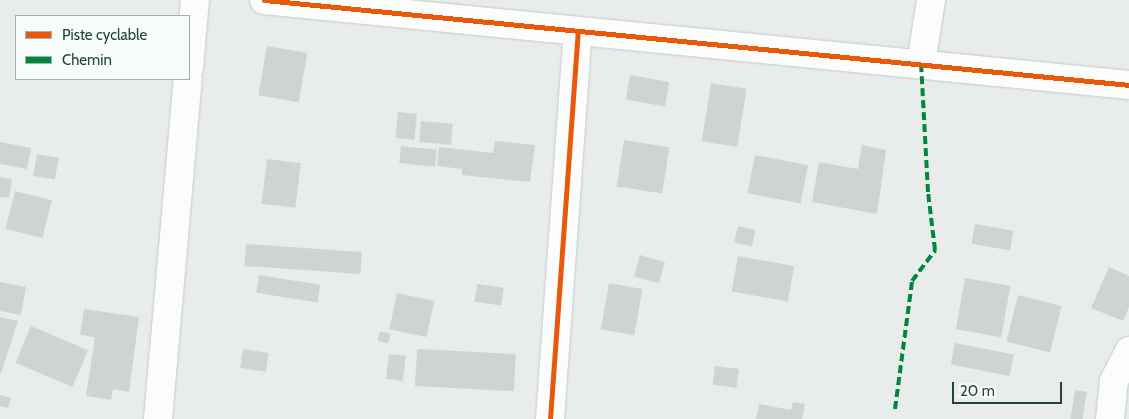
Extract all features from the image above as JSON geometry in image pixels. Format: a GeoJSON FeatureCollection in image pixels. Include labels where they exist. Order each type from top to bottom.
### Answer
{"type":"FeatureCollection","features":[{"type":"Feature","properties":{"kind":"street"},"geometry":{"type":"LineString","coordinates":[[190,57],[195,0]]}},
{"type":"Feature","properties":{"kind":"street"},"geometry":{"type":"LineString","coordinates":[[264,0],[1129,85]]}},
{"type":"Feature","properties":{"kind":"street"},"geometry":{"type":"LineString","coordinates":[[921,64],[931,0]]}},
{"type":"Feature","properties":{"kind":"street"},"geometry":{"type":"LineString","coordinates":[[550,419],[578,31]]}},
{"type":"Feature","properties":{"kind":"street"},"geometry":{"type":"LineString","coordinates":[[158,419],[188,80]]}},
{"type":"Feature","properties":{"kind":"street"},"geometry":{"type":"LineString","coordinates":[[1110,419],[1114,381],[1129,351]]}},
{"type":"Feature","properties":{"kind":"building"},"geometry":{"type":"Polygon","coordinates":[[[267,46],[307,53],[299,102],[258,95],[267,46]]]}},
{"type":"Feature","properties":{"kind":"building"},"geometry":{"type":"Polygon","coordinates":[[[630,75],[669,82],[665,107],[626,100],[630,75]]]}},
{"type":"Feature","properties":{"kind":"building"},"geometry":{"type":"Polygon","coordinates":[[[711,83],[747,89],[737,147],[702,141],[711,83]]]}},
{"type":"Feature","properties":{"kind":"building"},"geometry":{"type":"Polygon","coordinates":[[[398,112],[417,114],[414,140],[395,138],[398,112]]]}},
{"type":"Feature","properties":{"kind":"building"},"geometry":{"type":"Polygon","coordinates":[[[421,121],[453,124],[451,145],[419,142],[421,121]]]}},
{"type":"Feature","properties":{"kind":"building"},"geometry":{"type":"Polygon","coordinates":[[[624,140],[669,147],[662,194],[617,186],[624,140]]]}},
{"type":"Feature","properties":{"kind":"building"},"geometry":{"type":"Polygon","coordinates":[[[495,141],[535,145],[530,182],[462,175],[462,169],[437,166],[439,147],[493,153],[495,141]]]}},
{"type":"Feature","properties":{"kind":"building"},"geometry":{"type":"Polygon","coordinates":[[[0,142],[31,148],[27,169],[0,164],[0,142]]]}},
{"type":"Feature","properties":{"kind":"building"},"geometry":{"type":"Polygon","coordinates":[[[862,145],[886,150],[877,214],[812,202],[819,162],[858,169],[862,145]]]}},
{"type":"Feature","properties":{"kind":"building"},"geometry":{"type":"Polygon","coordinates":[[[401,146],[437,150],[435,167],[399,163],[401,146]]]}},
{"type":"Feature","properties":{"kind":"building"},"geometry":{"type":"Polygon","coordinates":[[[37,154],[59,158],[55,179],[33,176],[37,154]]]}},
{"type":"Feature","properties":{"kind":"building"},"geometry":{"type":"Polygon","coordinates":[[[755,155],[808,165],[801,204],[748,193],[755,155]]]}},
{"type":"Feature","properties":{"kind":"building"},"geometry":{"type":"Polygon","coordinates":[[[267,159],[301,163],[295,208],[262,204],[267,159]]]}},
{"type":"Feature","properties":{"kind":"building"},"geometry":{"type":"Polygon","coordinates":[[[0,177],[12,179],[9,198],[0,197],[0,177]]]}},
{"type":"Feature","properties":{"kind":"building"},"geometry":{"type":"Polygon","coordinates":[[[15,191],[52,200],[42,238],[6,229],[15,191]]]}},
{"type":"Feature","properties":{"kind":"building"},"geometry":{"type":"Polygon","coordinates":[[[975,224],[1013,231],[1010,250],[972,244],[975,224]]]}},
{"type":"Feature","properties":{"kind":"building"},"geometry":{"type":"Polygon","coordinates":[[[738,226],[756,230],[752,247],[734,243],[738,226]]]}},
{"type":"Feature","properties":{"kind":"building"},"geometry":{"type":"Polygon","coordinates":[[[246,244],[362,252],[360,274],[244,266],[246,244]]]}},
{"type":"Feature","properties":{"kind":"building"},"geometry":{"type":"Polygon","coordinates":[[[640,255],[665,262],[659,283],[634,276],[640,255]]]}},
{"type":"Feature","properties":{"kind":"building"},"geometry":{"type":"Polygon","coordinates":[[[738,256],[794,266],[788,301],[732,291],[738,256]]]}},
{"type":"Feature","properties":{"kind":"building"},"geometry":{"type":"Polygon","coordinates":[[[1109,267],[1129,276],[1129,307],[1123,321],[1091,308],[1109,267]]]}},
{"type":"Feature","properties":{"kind":"building"},"geometry":{"type":"Polygon","coordinates":[[[259,275],[320,285],[317,302],[256,293],[259,275]]]}},
{"type":"Feature","properties":{"kind":"building"},"geometry":{"type":"Polygon","coordinates":[[[965,278],[1010,286],[1001,337],[956,329],[965,278]]]}},
{"type":"Feature","properties":{"kind":"building"},"geometry":{"type":"Polygon","coordinates":[[[0,282],[26,287],[21,315],[0,311],[0,282]]]}},
{"type":"Feature","properties":{"kind":"building"},"geometry":{"type":"Polygon","coordinates":[[[609,283],[642,289],[634,335],[601,329],[609,283]]]}},
{"type":"Feature","properties":{"kind":"building"},"geometry":{"type":"Polygon","coordinates":[[[477,284],[504,288],[501,306],[474,302],[477,284]]]}},
{"type":"Feature","properties":{"kind":"building"},"geometry":{"type":"Polygon","coordinates":[[[397,293],[434,301],[426,337],[389,329],[397,293]]]}},
{"type":"Feature","properties":{"kind":"building"},"geometry":{"type":"Polygon","coordinates":[[[1018,295],[1062,306],[1050,352],[1006,342],[1018,295]]]}},
{"type":"Feature","properties":{"kind":"building"},"geometry":{"type":"Polygon","coordinates":[[[84,309],[139,317],[129,392],[113,389],[111,400],[86,396],[95,337],[80,335],[84,309]]]}},
{"type":"Feature","properties":{"kind":"building"},"geometry":{"type":"Polygon","coordinates":[[[0,317],[18,321],[1,373],[0,373],[0,317]]]}},
{"type":"Feature","properties":{"kind":"building"},"geometry":{"type":"Polygon","coordinates":[[[31,326],[88,350],[72,387],[15,363],[31,326]]]}},
{"type":"Feature","properties":{"kind":"building"},"geometry":{"type":"Polygon","coordinates":[[[380,331],[391,334],[388,344],[377,341],[380,331]]]}},
{"type":"Feature","properties":{"kind":"building"},"geometry":{"type":"Polygon","coordinates":[[[955,343],[1014,354],[1010,376],[951,365],[955,343]]]}},
{"type":"Feature","properties":{"kind":"building"},"geometry":{"type":"Polygon","coordinates":[[[243,349],[269,353],[266,372],[240,368],[243,349]]]}},
{"type":"Feature","properties":{"kind":"building"},"geometry":{"type":"Polygon","coordinates":[[[417,349],[516,354],[514,391],[415,386],[417,349]]]}},
{"type":"Feature","properties":{"kind":"building"},"geometry":{"type":"Polygon","coordinates":[[[389,354],[406,356],[403,381],[386,379],[389,354]]]}},
{"type":"Feature","properties":{"kind":"building"},"geometry":{"type":"Polygon","coordinates":[[[715,366],[739,369],[737,388],[713,385],[715,366]]]}},
{"type":"Feature","properties":{"kind":"building"},"geometry":{"type":"Polygon","coordinates":[[[1075,390],[1087,392],[1083,419],[1070,419],[1075,390]]]}},
{"type":"Feature","properties":{"kind":"building"},"geometry":{"type":"Polygon","coordinates":[[[0,395],[11,398],[8,408],[0,406],[0,395]]]}},
{"type":"Feature","properties":{"kind":"building"},"geometry":{"type":"Polygon","coordinates":[[[793,402],[805,404],[802,419],[756,419],[759,404],[791,410],[793,402]]]}},
{"type":"Feature","properties":{"kind":"marked path"},"geometry":{"type":"LineString","coordinates":[[895,409],[912,281],[935,250],[928,192],[921,64]]}},
{"type":"Feature","properties":{"kind":"cycle path"},"geometry":{"type":"LineString","coordinates":[[264,0],[1129,85]]}},
{"type":"Feature","properties":{"kind":"cycle path"},"geometry":{"type":"LineString","coordinates":[[550,419],[578,31]]}}]}
